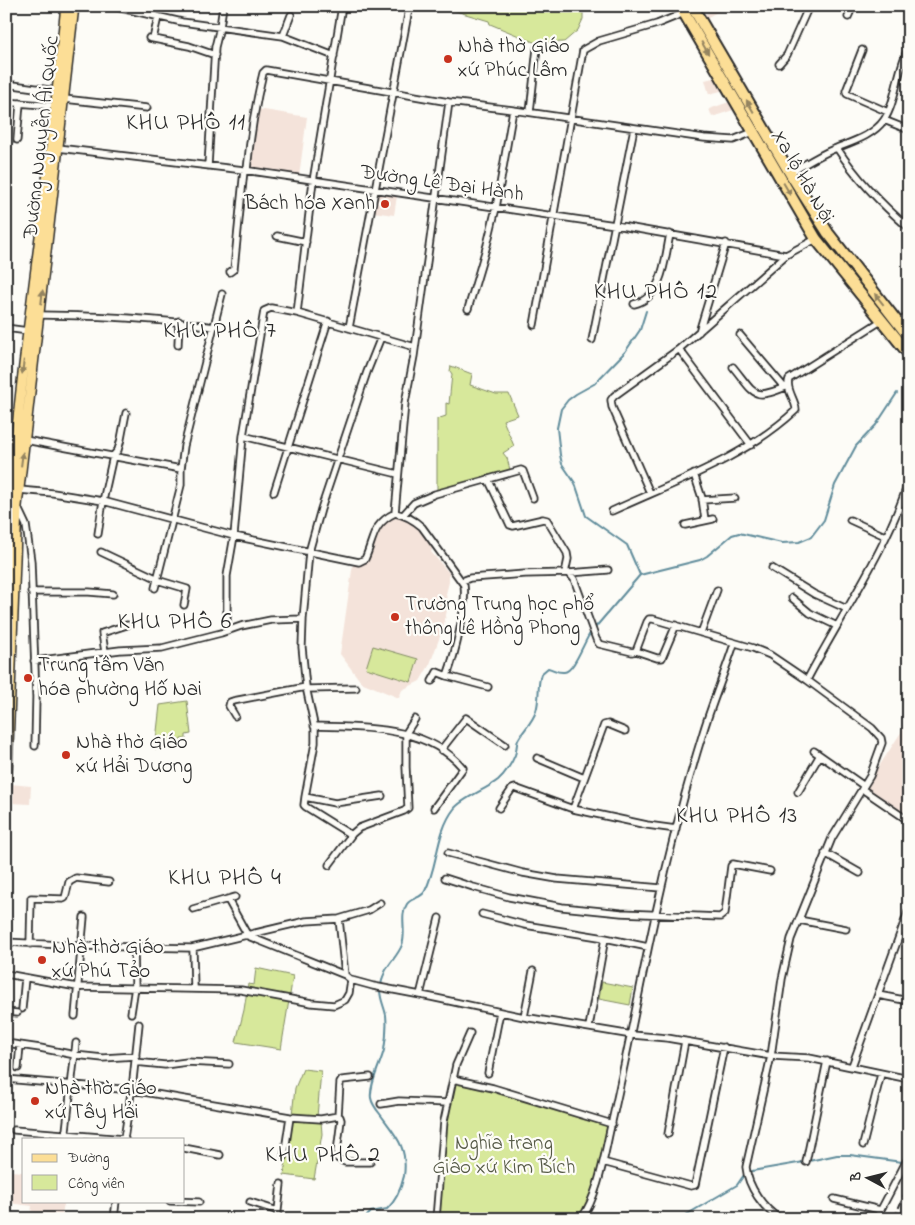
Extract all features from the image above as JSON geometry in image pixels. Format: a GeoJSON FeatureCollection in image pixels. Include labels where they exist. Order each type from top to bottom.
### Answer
{"type":"FeatureCollection","features":[{"type":"Feature","properties":{"kind":"highway","name":"Xa lộ Hà Nội"},"geometry":{"type":"LineString","coordinates":[[687,8],[753,132],[816,239],[909,354]]}},
{"type":"Feature","properties":{"kind":"highway","name":"Xa lộ Hà Nội"},"geometry":{"type":"LineString","coordinates":[[687,8],[828,233],[909,337]]}},
{"type":"Feature","properties":{"kind":"main road","name":"Đường Nguyễn Ái Quốc"},"geometry":{"type":"LineString","coordinates":[[6,578],[12,491],[28,331],[66,6]]}},
{"type":"Feature","properties":{"kind":"main road","name":"Đường Nguyễn Ái Quốc"},"geometry":{"type":"LineString","coordinates":[[6,800],[17,506],[12,491],[25,440],[74,6]]}},
{"type":"Feature","properties":{"kind":"main road"},"geometry":{"type":"LineString","coordinates":[[28,331],[38,332]]}},
{"type":"Feature","properties":{"kind":"street"},"geometry":{"type":"LineString","coordinates":[[112,6],[182,22],[283,36],[334,56]]}},
{"type":"Feature","properties":{"kind":"street"},"geometry":{"type":"LineString","coordinates":[[208,166],[215,55],[223,6]]}},
{"type":"Feature","properties":{"kind":"street"},"geometry":{"type":"LineString","coordinates":[[297,313],[313,181],[342,6]]}},
{"type":"Feature","properties":{"kind":"street"},"geometry":{"type":"LineString","coordinates":[[779,64],[787,55],[809,6]]}},
{"type":"Feature","properties":{"kind":"street"},"geometry":{"type":"LineString","coordinates":[[848,17],[853,6]]}},
{"type":"Feature","properties":{"kind":"street"},"geometry":{"type":"LineString","coordinates":[[534,325],[584,48],[599,40],[658,24],[687,8]]}},
{"type":"Feature","properties":{"kind":"street"},"geometry":{"type":"LineString","coordinates":[[349,328],[409,9]]}},
{"type":"Feature","properties":{"kind":"street"},"geometry":{"type":"LineString","coordinates":[[283,36],[291,15]]}},
{"type":"Feature","properties":{"kind":"street"},"geometry":{"type":"LineString","coordinates":[[158,17],[151,39],[189,46],[215,55]]}},
{"type":"Feature","properties":{"kind":"street"},"geometry":{"type":"LineString","coordinates":[[790,174],[864,136],[884,120],[901,65],[909,47]]}},
{"type":"Feature","properties":{"kind":"street"},"geometry":{"type":"LineString","coordinates":[[530,112],[538,48]]}},
{"type":"Feature","properties":{"kind":"street"},"geometry":{"type":"LineString","coordinates":[[862,50],[846,91],[847,94],[888,112]]}},
{"type":"Feature","properties":{"kind":"street"},"geometry":{"type":"LineString","coordinates":[[230,272],[234,269],[245,170],[264,71],[270,70],[449,102],[726,141],[740,138],[753,132]]}},
{"type":"Feature","properties":{"kind":"street"},"geometry":{"type":"LineString","coordinates":[[6,84],[57,91]]}},
{"type":"Feature","properties":{"kind":"street"},"geometry":{"type":"LineString","coordinates":[[64,99],[147,108]]}},
{"type":"Feature","properties":{"kind":"street"},"geometry":{"type":"LineString","coordinates":[[6,102],[55,106]]}},
{"type":"Feature","properties":{"kind":"street"},"geometry":{"type":"LineString","coordinates":[[395,513],[405,403],[415,347],[449,102]]}},
{"type":"Feature","properties":{"kind":"street"},"geometry":{"type":"LineString","coordinates":[[17,140],[20,103]]}},
{"type":"Feature","properties":{"kind":"street"},"geometry":{"type":"LineString","coordinates":[[468,309],[496,208],[513,110]]}},
{"type":"Feature","properties":{"kind":"street"},"geometry":{"type":"LineString","coordinates":[[884,120],[909,130]]}},
{"type":"Feature","properties":{"kind":"street"},"geometry":{"type":"LineString","coordinates":[[592,340],[634,128]]}},
{"type":"Feature","properties":{"kind":"street","name":"Đường Lê Đại Hành"},"geometry":{"type":"LineString","coordinates":[[58,148],[245,170],[435,200],[615,225],[786,255]]}},
{"type":"Feature","properties":{"kind":"street"},"geometry":{"type":"LineString","coordinates":[[838,148],[850,168],[863,184],[879,202],[909,228]]}},
{"type":"Feature","properties":{"kind":"street"},"geometry":{"type":"LineString","coordinates":[[634,304],[643,303],[657,287],[670,234]]}},
{"type":"Feature","properties":{"kind":"street"},"geometry":{"type":"LineString","coordinates":[[277,236],[306,242]]}},
{"type":"Feature","properties":{"kind":"street"},"geometry":{"type":"LineString","coordinates":[[650,493],[615,415],[611,400],[679,349],[786,255],[816,239]]}},
{"type":"Feature","properties":{"kind":"street"},"geometry":{"type":"LineString","coordinates":[[699,332],[726,243]]}},
{"type":"Feature","properties":{"kind":"street"},"geometry":{"type":"LineString","coordinates":[[155,588],[181,485],[184,446],[222,294]]}},
{"type":"Feature","properties":{"kind":"street"},"geometry":{"type":"LineString","coordinates":[[228,631],[227,576],[234,536],[244,436],[264,311],[271,308],[297,313],[415,347]]}},
{"type":"Feature","properties":{"kind":"street"},"geometry":{"type":"LineString","coordinates":[[40,315],[179,321],[214,327]]}},
{"type":"Feature","properties":{"kind":"street"},"geometry":{"type":"LineString","coordinates":[[898,324],[909,315]]}},
{"type":"Feature","properties":{"kind":"street"},"geometry":{"type":"LineString","coordinates":[[178,345],[179,321]]}},
{"type":"Feature","properties":{"kind":"street"},"geometry":{"type":"LineString","coordinates":[[274,492],[328,321]]}},
{"type":"Feature","properties":{"kind":"street"},"geometry":{"type":"LineString","coordinates":[[733,368],[758,395],[769,394],[786,386],[789,380],[882,321]]}},
{"type":"Feature","properties":{"kind":"street"},"geometry":{"type":"LineString","coordinates":[[6,328],[28,331]]}},
{"type":"Feature","properties":{"kind":"street"},"geometry":{"type":"LineString","coordinates":[[612,510],[694,474],[751,445],[785,421],[796,410],[796,405],[786,386],[740,335]]}},
{"type":"Feature","properties":{"kind":"street"},"geometry":{"type":"LineString","coordinates":[[351,835],[304,805],[316,743],[306,688],[302,648],[303,619],[310,552],[321,509],[367,372],[381,337]]}},
{"type":"Feature","properties":{"kind":"street"},"geometry":{"type":"LineString","coordinates":[[679,349],[751,445]]}},
{"type":"Feature","properties":{"kind":"street"},"geometry":{"type":"LineString","coordinates":[[98,534],[103,501],[114,456],[121,439],[126,412]]}},
{"type":"Feature","properties":{"kind":"street"},"geometry":{"type":"LineString","coordinates":[[244,436],[398,474]]}},
{"type":"Feature","properties":{"kind":"street"},"geometry":{"type":"LineString","coordinates":[[25,440],[181,469]]}},
{"type":"Feature","properties":{"kind":"street"},"geometry":{"type":"LineString","coordinates":[[404,514],[410,506],[435,494],[521,470],[533,498]]}},
{"type":"Feature","properties":{"kind":"street"},"geometry":{"type":"LineString","coordinates":[[694,474],[702,500],[705,520]]}},
{"type":"Feature","properties":{"kind":"street"},"geometry":{"type":"LineString","coordinates":[[488,479],[510,525],[547,520],[567,553],[567,573],[574,579],[599,644],[662,658],[676,625]]}},
{"type":"Feature","properties":{"kind":"street"},"geometry":{"type":"LineString","coordinates":[[808,680],[885,536],[904,496],[909,480]]}},
{"type":"Feature","properties":{"kind":"street"},"geometry":{"type":"LineString","coordinates":[[12,491],[53,493],[103,501],[234,536],[348,560],[363,561],[380,522],[395,513],[404,514],[422,527],[462,581],[465,590],[455,650],[447,676]]}},
{"type":"Feature","properties":{"kind":"street"},"geometry":{"type":"LineString","coordinates":[[702,500],[735,498]]}},
{"type":"Feature","properties":{"kind":"street"},"geometry":{"type":"LineString","coordinates":[[17,506],[26,525],[30,561],[33,604],[35,746]]}},
{"type":"Feature","properties":{"kind":"street"},"geometry":{"type":"LineString","coordinates":[[685,525],[713,518]]}},
{"type":"Feature","properties":{"kind":"street"},"geometry":{"type":"LineString","coordinates":[[850,520],[885,536]]}},
{"type":"Feature","properties":{"kind":"street"},"geometry":{"type":"LineString","coordinates":[[101,552],[157,579],[187,589],[184,605]]}},
{"type":"Feature","properties":{"kind":"street"},"geometry":{"type":"LineString","coordinates":[[772,568],[814,594],[846,609]]}},
{"type":"Feature","properties":{"kind":"street"},"geometry":{"type":"LineString","coordinates":[[462,581],[470,578],[491,576],[608,570]]}},
{"type":"Feature","properties":{"kind":"street"},"geometry":{"type":"LineString","coordinates":[[701,633],[717,590]]}},
{"type":"Feature","properties":{"kind":"street"},"geometry":{"type":"LineString","coordinates":[[31,592],[114,594]]}},
{"type":"Feature","properties":{"kind":"street"},"geometry":{"type":"LineString","coordinates":[[792,598],[810,613],[837,626]]}},
{"type":"Feature","properties":{"kind":"street"},"geometry":{"type":"LineString","coordinates":[[34,662],[105,652],[162,648],[241,626],[271,620],[303,619]]}},
{"type":"Feature","properties":{"kind":"street"},"geometry":{"type":"LineString","coordinates":[[636,651],[650,619],[753,648],[770,656],[808,680],[872,728],[881,738],[882,744],[872,771],[824,853],[786,956],[771,1056],[746,1167],[747,1177],[756,1193],[768,1211],[780,1219]]}},
{"type":"Feature","properties":{"kind":"street"},"geometry":{"type":"LineString","coordinates":[[105,652],[102,633],[128,625]]}},
{"type":"Feature","properties":{"kind":"street"},"geometry":{"type":"LineString","coordinates":[[581,1219],[586,1213],[603,1162],[632,1035],[648,947],[676,828],[702,735],[734,644]]}},
{"type":"Feature","properties":{"kind":"street"},"geometry":{"type":"LineString","coordinates":[[432,681],[437,672],[488,687]]}},
{"type":"Feature","properties":{"kind":"street"},"geometry":{"type":"LineString","coordinates":[[236,716],[229,706],[232,701],[306,688],[356,688]]}},
{"type":"Feature","properties":{"kind":"street"},"geometry":{"type":"LineString","coordinates":[[441,750],[466,718],[505,745]]}},
{"type":"Feature","properties":{"kind":"street"},"geometry":{"type":"LineString","coordinates":[[329,864],[358,828],[404,812],[408,808],[406,733],[415,719]]}},
{"type":"Feature","properties":{"kind":"street"},"geometry":{"type":"LineString","coordinates":[[573,809],[604,725],[608,724],[625,731]]}},
{"type":"Feature","properties":{"kind":"street"},"geometry":{"type":"LineString","coordinates":[[314,726],[366,728],[406,733],[441,750],[463,768],[434,808]]}},
{"type":"Feature","properties":{"kind":"street"},"geometry":{"type":"LineString","coordinates":[[814,751],[909,821]]}},
{"type":"Feature","properties":{"kind":"street"},"geometry":{"type":"LineString","coordinates":[[798,792],[820,755]]}},
{"type":"Feature","properties":{"kind":"street"},"geometry":{"type":"LineString","coordinates":[[537,758],[584,778]]}},
{"type":"Feature","properties":{"kind":"street"},"geometry":{"type":"LineString","coordinates":[[499,808],[512,789],[515,788],[573,809],[647,825],[676,828]]}},
{"type":"Feature","properties":{"kind":"street"},"geometry":{"type":"LineString","coordinates":[[305,797],[334,803],[382,796]]}},
{"type":"Feature","properties":{"kind":"street"},"geometry":{"type":"LineString","coordinates":[[448,853],[557,879],[661,888]]}},
{"type":"Feature","properties":{"kind":"street"},"geometry":{"type":"LineString","coordinates":[[824,853],[860,873]]}},
{"type":"Feature","properties":{"kind":"street"},"geometry":{"type":"LineString","coordinates":[[445,878],[500,894],[562,907],[621,912],[722,916],[725,913],[732,864],[770,871]]}},
{"type":"Feature","properties":{"kind":"street"},"geometry":{"type":"LineString","coordinates":[[30,944],[31,898],[63,899],[65,898],[69,882],[76,878],[109,882]]}},
{"type":"Feature","properties":{"kind":"street"},"geometry":{"type":"LineString","coordinates":[[193,909],[236,897]]}},
{"type":"Feature","properties":{"kind":"street"},"geometry":{"type":"LineString","coordinates":[[228,900],[248,936],[345,975],[351,980],[373,986],[524,1017],[632,1035],[685,1040],[771,1056],[809,1058],[909,1079]]}},
{"type":"Feature","properties":{"kind":"street"},"geometry":{"type":"LineString","coordinates":[[6,942],[134,948],[193,948],[306,921],[339,919],[369,910],[380,903]]}},
{"type":"Feature","properties":{"kind":"street"},"geometry":{"type":"LineString","coordinates":[[852,1066],[909,909]]}},
{"type":"Feature","properties":{"kind":"street"},"geometry":{"type":"LineString","coordinates":[[482,914],[517,923],[648,947]]}},
{"type":"Feature","properties":{"kind":"street"},"geometry":{"type":"LineString","coordinates":[[75,1016],[84,917]]}},
{"type":"Feature","properties":{"kind":"street"},"geometry":{"type":"LineString","coordinates":[[420,995],[439,918]]}},
{"type":"Feature","properties":{"kind":"street"},"geometry":{"type":"LineString","coordinates":[[339,919],[345,975]]}},
{"type":"Feature","properties":{"kind":"street"},"geometry":{"type":"LineString","coordinates":[[800,920],[846,929]]}},
{"type":"Feature","properties":{"kind":"street"},"geometry":{"type":"LineString","coordinates":[[589,1027],[604,938]]}},
{"type":"Feature","properties":{"kind":"street"},"geometry":{"type":"LineString","coordinates":[[131,1013],[135,987],[134,948]]}},
{"type":"Feature","properties":{"kind":"street"},"geometry":{"type":"LineString","coordinates":[[193,948],[194,988]]}},
{"type":"Feature","properties":{"kind":"street"},"geometry":{"type":"LineString","coordinates":[[524,1017],[533,971]]}},
{"type":"Feature","properties":{"kind":"street"},"geometry":{"type":"LineString","coordinates":[[6,974],[77,987],[241,990],[312,1003],[334,1005],[345,1000],[349,993],[351,980]]}},
{"type":"Feature","properties":{"kind":"street"},"geometry":{"type":"LineString","coordinates":[[6,1012],[19,1011],[25,978]]}},
{"type":"Feature","properties":{"kind":"street"},"geometry":{"type":"LineString","coordinates":[[878,995],[909,1002]]}},
{"type":"Feature","properties":{"kind":"street"},"geometry":{"type":"LineString","coordinates":[[488,1073],[500,1012]]}},
{"type":"Feature","properties":{"kind":"street"},"geometry":{"type":"LineString","coordinates":[[124,1138],[132,1090],[139,1024]]}},
{"type":"Feature","properties":{"kind":"street"},"geometry":{"type":"LineString","coordinates":[[436,1219],[444,1121],[456,1065],[470,1033]]}},
{"type":"Feature","properties":{"kind":"street"},"geometry":{"type":"LineString","coordinates":[[668,1134],[685,1040]]}},
{"type":"Feature","properties":{"kind":"street"},"geometry":{"type":"LineString","coordinates":[[6,1043],[75,1055],[136,1059],[164,1064],[194,1062],[229,1064]]}},
{"type":"Feature","properties":{"kind":"street"},"geometry":{"type":"LineString","coordinates":[[65,1136],[76,1043]]}},
{"type":"Feature","properties":{"kind":"street"},"geometry":{"type":"LineString","coordinates":[[18,1068],[20,1045]]}},
{"type":"Feature","properties":{"kind":"street"},"geometry":{"type":"LineString","coordinates":[[603,1162],[691,1186],[695,1185],[724,1047]]}},
{"type":"Feature","properties":{"kind":"street"},"geometry":{"type":"LineString","coordinates":[[806,1162],[827,1062]]}},
{"type":"Feature","properties":{"kind":"street"},"geometry":{"type":"LineString","coordinates":[[863,1145],[881,1074]]}},
{"type":"Feature","properties":{"kind":"street"},"geometry":{"type":"LineString","coordinates":[[370,1077],[342,1080],[338,1116],[341,1120],[337,1152],[338,1158],[345,1162],[370,1162]]}},
{"type":"Feature","properties":{"kind":"street"},"geometry":{"type":"LineString","coordinates":[[6,1079],[132,1090],[290,1117],[321,1119],[338,1116]]}},
{"type":"Feature","properties":{"kind":"street"},"geometry":{"type":"LineString","coordinates":[[453,1079],[493,1088],[612,1124]]}},
{"type":"Feature","properties":{"kind":"street"},"geometry":{"type":"LineString","coordinates":[[381,1104],[398,1101],[448,1103]]}},
{"type":"Feature","properties":{"kind":"street"},"geometry":{"type":"LineString","coordinates":[[284,1156],[290,1117]]}},
{"type":"Feature","properties":{"kind":"street"},"geometry":{"type":"LineString","coordinates":[[14,1130],[104,1138]]}},
{"type":"Feature","properties":{"kind":"street"},"geometry":{"type":"LineString","coordinates":[[185,1148],[220,1156]]}},
{"type":"Feature","properties":{"kind":"street"},"geometry":{"type":"LineString","coordinates":[[876,1219],[908,1156]]}},
{"type":"Feature","properties":{"kind":"street"},"geometry":{"type":"LineString","coordinates":[[277,1219],[281,1184]]}},
{"type":"Feature","properties":{"kind":"street"},"geometry":{"type":"LineString","coordinates":[[834,1199],[880,1210]]}},
{"type":"Feature","properties":{"kind":"street"},"geometry":{"type":"LineString","coordinates":[[114,1219],[116,1202]]}},
{"type":"Feature","properties":{"kind":"street"},"geometry":{"type":"LineString","coordinates":[[185,1202],[199,1202]]}},
{"type":"Feature","properties":{"kind":"street"},"geometry":{"type":"LineString","coordinates":[[250,1202],[278,1211]]}},
{"type":"Feature","properties":{"kind":"street"},"geometry":{"type":"LineString","coordinates":[[488,1219],[502,1219]]}},
{"type":"Feature","properties":{"kind":"shaded area"},"geometry":{"type":"Polygon","coordinates":[[[720,6],[729,6],[704,19],[702,16],[720,6]]]}},
{"type":"Feature","properties":{"kind":"shaded area"},"geometry":{"type":"Polygon","coordinates":[[[717,77],[725,90],[709,94],[705,80],[717,77]]]}},
{"type":"Feature","properties":{"kind":"shaded area"},"geometry":{"type":"Polygon","coordinates":[[[732,101],[736,109],[712,117],[709,109],[732,101]]]}},
{"type":"Feature","properties":{"kind":"shaded area"},"geometry":{"type":"Polygon","coordinates":[[[258,109],[307,117],[299,176],[250,169],[258,109]]]}},
{"type":"Feature","properties":{"kind":"shaded area","name":"Bách hóa Xanh"},"geometry":{"type":"Polygon","coordinates":[[[376,193],[397,196],[394,215],[373,212],[376,193]]]}},
{"type":"Feature","properties":{"kind":"shaded area"},"geometry":{"type":"Polygon","coordinates":[[[6,449],[11,450],[7,490],[6,490],[6,449]]]}},
{"type":"Feature","properties":{"kind":"shaded area","name":"Trường Trung học phổ thông Lê Hồng Phong"},"geometry":{"type":"Polygon","coordinates":[[[395,515],[403,516],[420,528],[433,547],[431,552],[449,573],[446,594],[448,606],[443,628],[430,664],[420,681],[402,690],[399,698],[361,682],[340,654],[353,563],[360,564],[368,560],[377,530],[395,515]]]}},
{"type":"Feature","properties":{"kind":"shaded area"},"geometry":{"type":"Polygon","coordinates":[[[909,720],[909,818],[865,788],[909,720]]]}},
{"type":"Feature","properties":{"kind":"shaded area"},"geometry":{"type":"Polygon","coordinates":[[[10,784],[31,786],[30,804],[10,803],[10,784]]]}},
{"type":"Feature","properties":{"kind":"shaded area"},"geometry":{"type":"Polygon","coordinates":[[[10,1171],[22,1172],[22,1202],[85,1202],[64,1203],[62,1215],[31,1212],[32,1206],[9,1203],[7,1214],[12,1215],[12,1219],[6,1219],[6,1186],[8,1185],[10,1171]]]}},
{"type":"Feature","properties":{"kind":"green space"},"geometry":{"type":"Polygon","coordinates":[[[439,6],[583,6],[583,19],[578,30],[564,42],[536,43],[490,24],[489,21],[439,6]]]}},
{"type":"Feature","properties":{"kind":"green space"},"geometry":{"type":"Polygon","coordinates":[[[451,366],[472,374],[470,385],[496,394],[509,394],[518,415],[503,420],[514,446],[503,453],[507,458],[510,470],[437,492],[437,419],[446,416],[446,403],[449,404],[452,374],[450,371],[451,366]]]}},
{"type":"Feature","properties":{"kind":"green space"},"geometry":{"type":"Polygon","coordinates":[[[373,646],[418,659],[411,682],[366,668],[373,646]]]}},
{"type":"Feature","properties":{"kind":"green space"},"geometry":{"type":"Polygon","coordinates":[[[187,701],[191,734],[186,735],[186,739],[181,739],[181,745],[155,749],[160,705],[187,701]]]}},
{"type":"Feature","properties":{"kind":"green space"},"geometry":{"type":"Polygon","coordinates":[[[256,968],[293,976],[281,1049],[236,1042],[248,984],[254,985],[256,968]]]}},
{"type":"Feature","properties":{"kind":"green space"},"geometry":{"type":"Polygon","coordinates":[[[602,982],[633,988],[630,1005],[599,999],[602,982]]]}},
{"type":"Feature","properties":{"kind":"green space"},"geometry":{"type":"Polygon","coordinates":[[[303,1069],[321,1071],[317,1117],[292,1115],[295,1088],[303,1069]]]}},
{"type":"Feature","properties":{"kind":"green space","name":"Nghĩa trang Giáo xứ Kim Bích"},"geometry":{"type":"Polygon","coordinates":[[[455,1081],[609,1125],[594,1187],[578,1219],[510,1219],[498,1216],[473,1219],[438,1219],[447,1121],[455,1081]]]}},
{"type":"Feature","properties":{"kind":"green space"},"geometry":{"type":"Polygon","coordinates":[[[292,1119],[321,1121],[322,1134],[314,1179],[284,1175],[292,1119]]]}},
{"type":"Feature","properties":{"kind":"waterway"},"geometry":{"type":"LineString","coordinates":[[594,629],[640,575],[627,545],[586,516],[575,483],[562,464],[557,428],[561,409],[568,400],[594,384],[625,352],[640,330],[646,311]]}},
{"type":"Feature","properties":{"kind":"waterway"},"geometry":{"type":"LineString","coordinates":[[640,575],[700,560],[732,535],[739,533],[782,543],[799,542],[811,537],[824,520],[835,485],[856,446],[876,425],[897,393]]}},
{"type":"Feature","properties":{"kind":"waterway"},"geometry":{"type":"LineString","coordinates":[[381,985],[387,968],[402,945],[404,935],[403,919],[407,904],[425,891],[440,838],[448,818],[457,805],[501,778],[506,772],[515,755],[518,740],[535,715],[541,674],[548,668],[560,672],[568,671],[591,632]]}},
{"type":"Feature","properties":{"kind":"waterway"},"geometry":{"type":"LineString","coordinates":[[364,1219],[371,1212],[387,1209],[393,1202],[398,1194],[405,1166],[400,1142],[374,1106],[371,1098],[373,1081],[384,1050],[386,1037],[386,1015],[380,990]]}},
{"type":"Feature","properties":{"kind":"waterway"},"geometry":{"type":"LineString","coordinates":[[809,1161],[837,1155],[850,1155],[902,1162]]}},
{"type":"Feature","properties":{"kind":"waterway"},"geometry":{"type":"LineString","coordinates":[[752,1171],[804,1162]]}},
{"type":"Feature","properties":{"kind":"waterway"},"geometry":{"type":"LineString","coordinates":[[679,1219],[737,1185],[746,1172]]}},
{"type":"Feature","properties":{"kind":"railway"},"geometry":{"type":"LineString","coordinates":[[894,1219],[909,1183]]}},
{"type":"Feature","properties":{"kind":"place","name":"Nhà thờ Giáo xứ Phúc Lâm"},"geometry":{"type":"Point","coordinates":[448,59]}},
{"type":"Feature","properties":{"kind":"place","name":"Bách hóa Xanh"},"geometry":{"type":"Point","coordinates":[385,204]}},
{"type":"Feature","properties":{"kind":"place","name":"Trường Trung học phổ thông Lê Hồng Phong"},"geometry":{"type":"Point","coordinates":[395,617]}},
{"type":"Feature","properties":{"kind":"place","name":"Trung tâm Văn hóa phường Hố Nai"},"geometry":{"type":"Point","coordinates":[28,678]}},
{"type":"Feature","properties":{"kind":"place","name":"Nhà thờ Giáo xứ Hải Dương"},"geometry":{"type":"Point","coordinates":[66,755]}},
{"type":"Feature","properties":{"kind":"place","name":"Nhà thờ Giáo xứ Phú Tảo"},"geometry":{"type":"Point","coordinates":[42,960]}},
{"type":"Feature","properties":{"kind":"place","name":"Nhà thờ Giáo xứ Tây Hải"},"geometry":{"type":"Point","coordinates":[35,1101]}},
{"type":"Feature","properties":{"kind":"district","name":"KHU PHỐ 11"},"geometry":{"type":"Point","coordinates":[186,123]}},
{"type":"Feature","properties":{"kind":"district","name":"KHU PHỐ 12"},"geometry":{"type":"Point","coordinates":[656,292]}},
{"type":"Feature","properties":{"kind":"district","name":"KHU PHỐ 7"},"geometry":{"type":"Point","coordinates":[220,331]}},
{"type":"Feature","properties":{"kind":"district","name":"KHU PHỐ 6"},"geometry":{"type":"Point","coordinates":[175,622]}},
{"type":"Feature","properties":{"kind":"district","name":"KHU PHỐ 13"},"geometry":{"type":"Point","coordinates":[737,816]}},
{"type":"Feature","properties":{"kind":"district","name":"KHU PHỐ 4"},"geometry":{"type":"Point","coordinates":[225,878]}},
{"type":"Feature","properties":{"kind":"district","name":"KHU PHỐ 2"},"geometry":{"type":"Point","coordinates":[323,1155]}}]}
